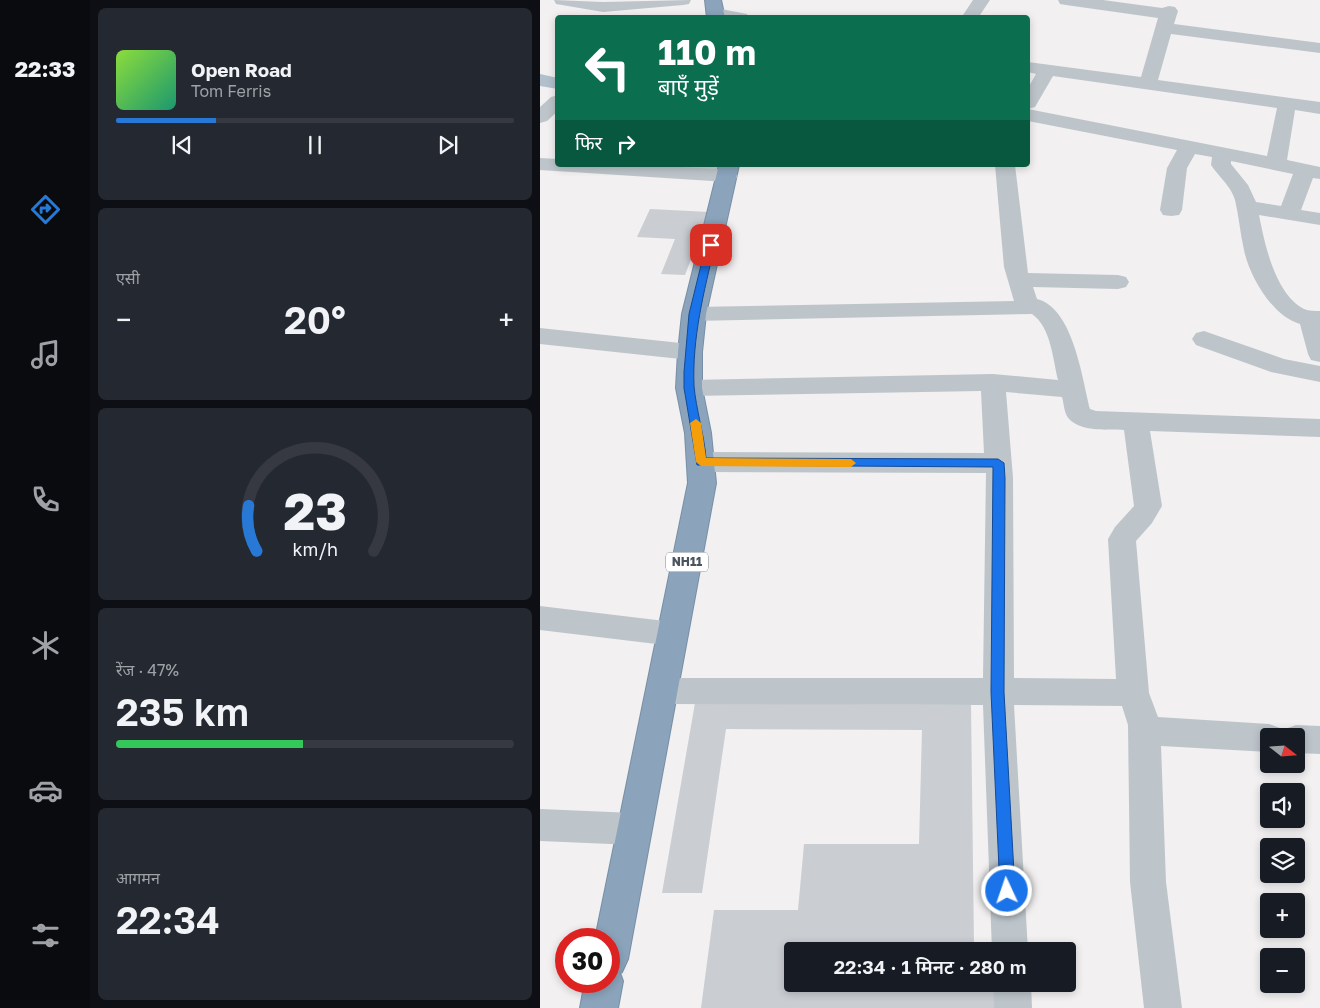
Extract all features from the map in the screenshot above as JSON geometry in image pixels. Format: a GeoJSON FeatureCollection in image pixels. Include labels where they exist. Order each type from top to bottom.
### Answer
{"type":"FeatureCollection","features":[{"type":"Feature","properties":{"kind":"highway","name":"NH11"},"geometry":{"type":"LineString","coordinates":[[615,928],[702,483],[698,434],[689,388],[690,352],[694,314],[728,170]]}},
{"type":"Feature","properties":{"kind":"highway"},"geometry":{"type":"LineString","coordinates":[[599,1008],[602,993]]}},
{"type":"Feature","properties":{"kind":"main road"},"geometry":{"type":"LineString","coordinates":[[540,80],[555,83]]}},
{"type":"Feature","properties":{"kind":"street"},"geometry":{"type":"LineString","coordinates":[[562,0],[603,7],[683,0]]}},
{"type":"Feature","properties":{"kind":"street"},"geometry":{"type":"LineString","coordinates":[[971,15],[982,0]]}},
{"type":"Feature","properties":{"kind":"street"},"geometry":{"type":"LineString","coordinates":[[1066,0],[1169,14],[1320,48]]}},
{"type":"Feature","properties":{"kind":"street"},"geometry":{"type":"LineString","coordinates":[[715,10],[731,15]]}},
{"type":"Feature","properties":{"kind":"street"},"geometry":{"type":"LineString","coordinates":[[1148,84],[1169,14]]}},
{"type":"Feature","properties":{"kind":"street"},"geometry":{"type":"LineString","coordinates":[[1030,66],[1320,108]]}},
{"type":"Feature","properties":{"kind":"street"},"geometry":{"type":"LineString","coordinates":[[1030,100],[1047,70]]}},
{"type":"Feature","properties":{"kind":"street"},"geometry":{"type":"LineString","coordinates":[[540,117],[555,104]]}},
{"type":"Feature","properties":{"kind":"street"},"geometry":{"type":"LineString","coordinates":[[1276,165],[1287,104]]}},
{"type":"Feature","properties":{"kind":"street"},"geometry":{"type":"LineString","coordinates":[[1030,115],[1313,171],[1288,214]]}},
{"type":"Feature","properties":{"kind":"street"},"geometry":{"type":"LineString","coordinates":[[1171,210],[1177,168],[1189,146]]}},
{"type":"Feature","properties":{"kind":"street"},"geometry":{"type":"LineString","coordinates":[[1222,153],[1221,165],[1238,185],[1246,206],[1255,252],[1270,287],[1290,310],[1300,317],[1315,319],[1320,354]]}},
{"type":"Feature","properties":{"kind":"street"},"geometry":{"type":"LineString","coordinates":[[540,164],[555,164]]}},
{"type":"Feature","properties":{"kind":"street"},"geometry":{"type":"LineString","coordinates":[[634,167],[728,170]]}},
{"type":"Feature","properties":{"kind":"street"},"geometry":{"type":"LineString","coordinates":[[1005,167],[1018,280],[1028,308]]}},
{"type":"Feature","properties":{"kind":"street"},"geometry":{"type":"LineString","coordinates":[[1246,206],[1320,219]]}},
{"type":"Feature","properties":{"kind":"street"},"geometry":{"type":"LineString","coordinates":[[1018,280],[1118,282]]}},
{"type":"Feature","properties":{"kind":"street"},"geometry":{"type":"LineString","coordinates":[[694,314],[1028,308],[1036,306],[1046,313],[1060,338],[1079,414],[1093,420],[1320,428]]}},
{"type":"Feature","properties":{"kind":"street"},"geometry":{"type":"LineString","coordinates":[[540,336],[690,352]]}},
{"type":"Feature","properties":{"kind":"street"},"geometry":{"type":"LineString","coordinates":[[1204,339],[1280,366],[1320,374]]}},
{"type":"Feature","properties":{"kind":"street"},"geometry":{"type":"LineString","coordinates":[[689,388],[993,382],[1073,390]]}},
{"type":"Feature","properties":{"kind":"street"},"geometry":{"type":"LineString","coordinates":[[993,382],[1000,478],[998,692],[1010,942]]}},
{"type":"Feature","properties":{"kind":"street"},"geometry":{"type":"LineString","coordinates":[[1136,422],[1148,506],[1144,516],[1127,531],[1122,539],[1138,710],[1148,882],[1163,1008]]}},
{"type":"Feature","properties":{"kind":"street"},"geometry":{"type":"LineString","coordinates":[[701,462],[998,463]]}},
{"type":"Feature","properties":{"kind":"street"},"geometry":{"type":"LineString","coordinates":[[540,618],[673,634]]}},
{"type":"Feature","properties":{"kind":"street"},"geometry":{"type":"LineString","coordinates":[[662,691],[1121,692],[1138,710],[1152,730],[1260,737]]}},
{"type":"Feature","properties":{"kind":"street"},"geometry":{"type":"LineString","coordinates":[[1305,739],[1320,740]]}},
{"type":"Feature","properties":{"kind":"street"},"geometry":{"type":"LineString","coordinates":[[540,825],[634,829]]}},
{"type":"Feature","properties":{"kind":"street"},"geometry":{"type":"LineString","coordinates":[[1012,992],[1013,1008]]}},
{"type":"Feature","properties":{"kind":"building"},"geometry":{"type":"Polygon","coordinates":[[[678,167],[719,167],[717,173],[677,171],[678,167]]]}},
{"type":"Feature","properties":{"kind":"building"},"geometry":{"type":"Polygon","coordinates":[[[650,209],[709,212],[685,275],[661,274],[675,239],[637,237],[650,209]]]}},
{"type":"Feature","properties":{"kind":"building"},"geometry":{"type":"Polygon","coordinates":[[[695,703],[971,705],[974,942],[784,942],[784,992],[998,992],[998,1008],[701,1008],[714,910],[798,910],[804,844],[919,844],[922,730],[726,729],[702,893],[662,893],[695,703]]]}},
{"type":"Feature","properties":{"kind":"slow traffic"},"geometry":{"type":"LineString","coordinates":[[696,423],[701,462],[851,463]]}},
{"type":"Feature","properties":{"kind":"route"},"geometry":{"type":"LineString","coordinates":[[711,245],[694,314],[689,372],[691,403],[698,434],[701,462],[998,463],[1000,478],[998,692],[1007,891]]}}]}
